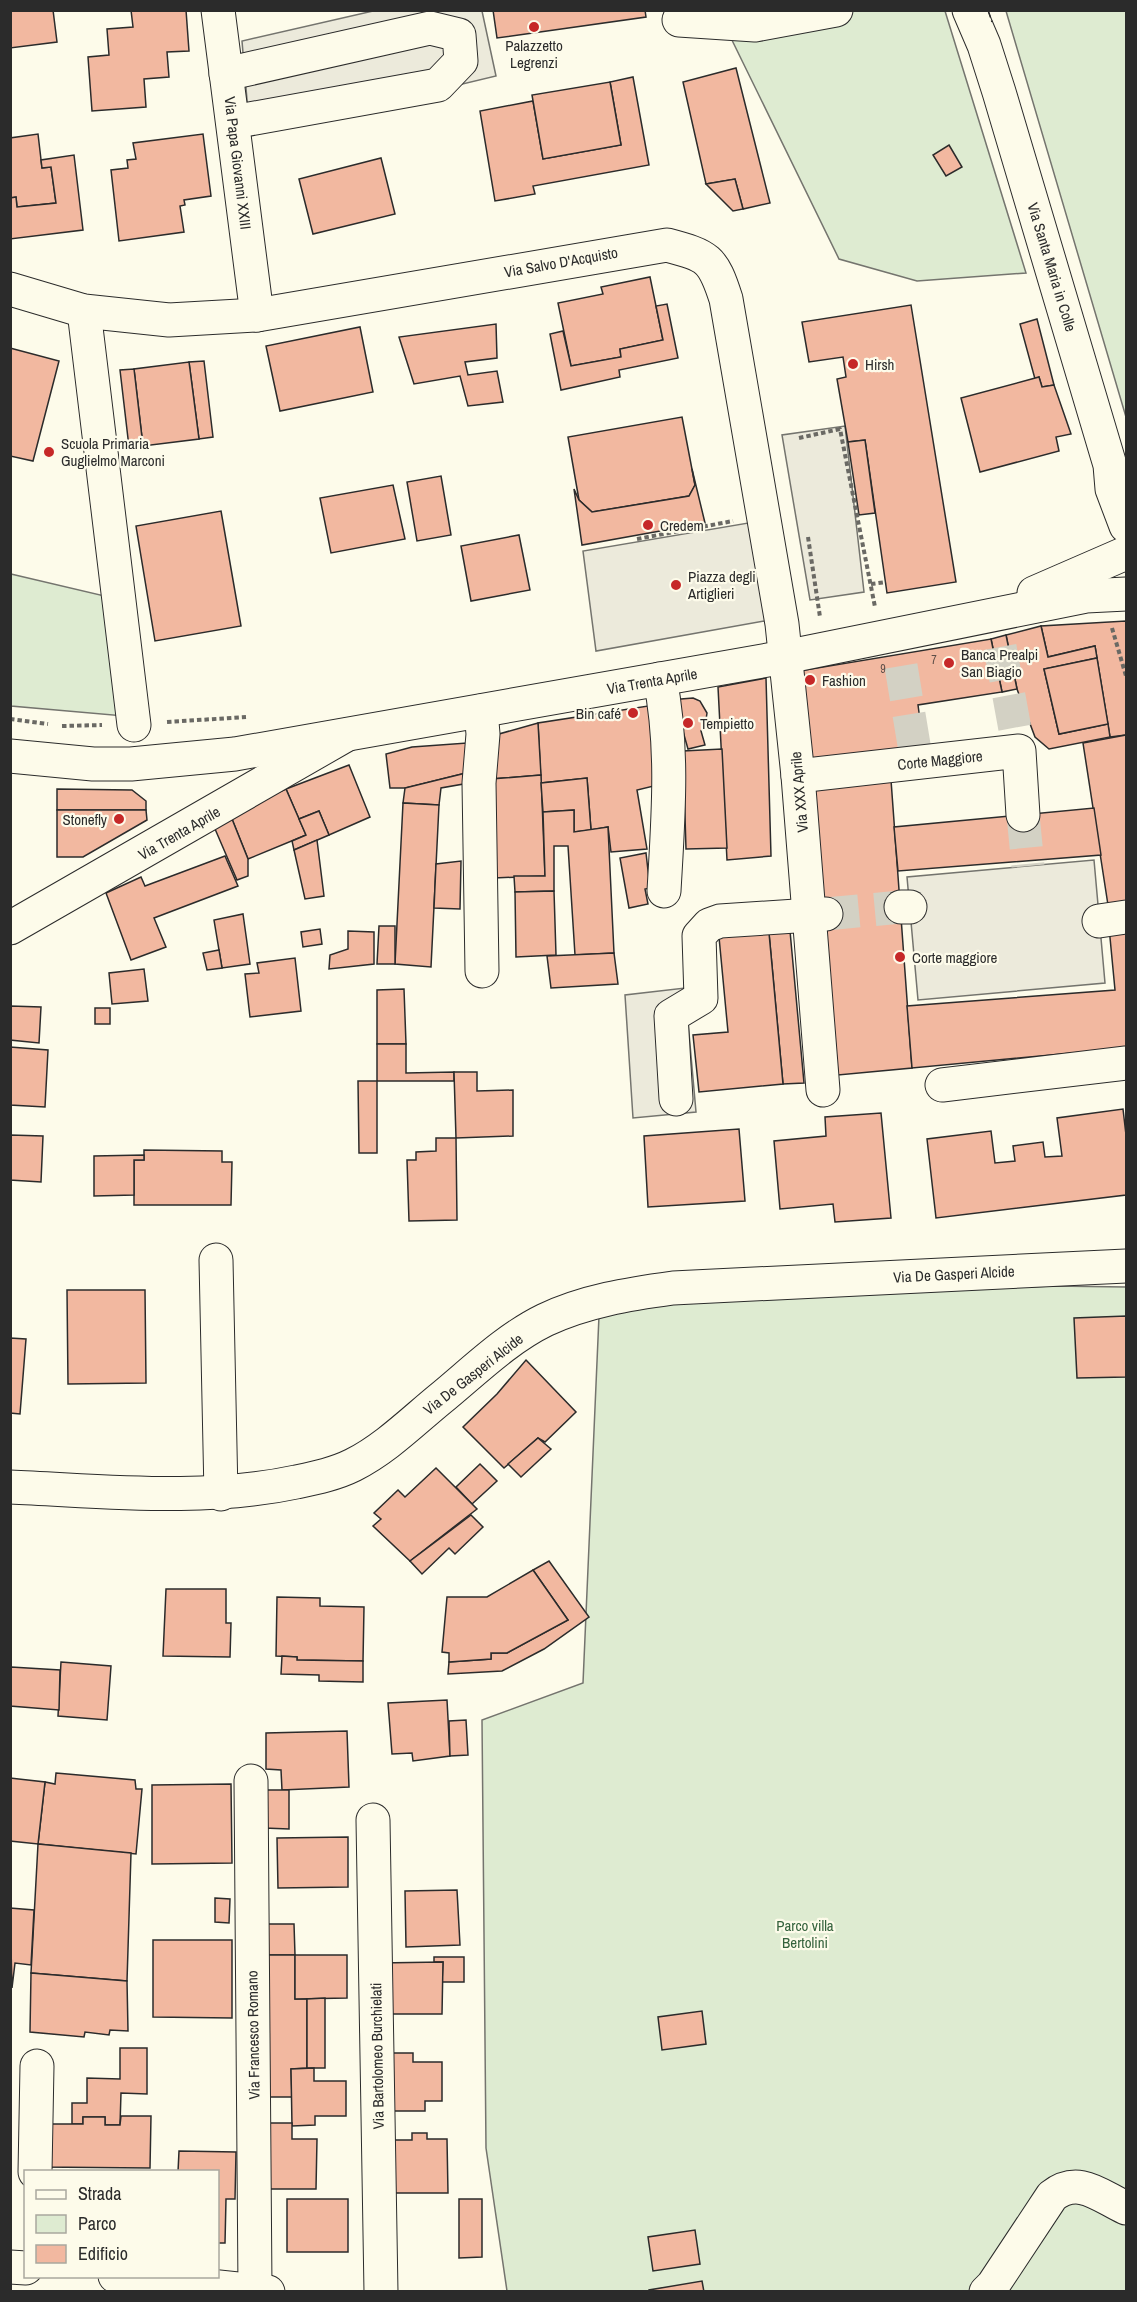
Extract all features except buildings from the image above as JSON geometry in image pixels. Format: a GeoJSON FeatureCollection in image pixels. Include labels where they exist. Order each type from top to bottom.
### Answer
{"type":"FeatureCollection","features":[{"type":"Feature","properties":{"kind":"street","name":"Via Papa Giovanni XXIII"},"geometry":{"type":"LineString","coordinates":[[218,10],[257,315]]}},
{"type":"Feature","properties":{"kind":"street"},"geometry":{"type":"LineString","coordinates":[[680,20],[755,26],[836,10]]}},
{"type":"Feature","properties":{"kind":"street","name":"Via Santa Maria in Colle"},"geometry":{"type":"LineString","coordinates":[[969,10],[984,45],[999,92],[1110,465],[1112,489],[1126,526]]}},
{"type":"Feature","properties":{"kind":"street"},"geometry":{"type":"LineString","coordinates":[[226,74],[429,28],[459,35],[461,61],[438,85],[233,122]]}},
{"type":"Feature","properties":{"kind":"street","name":"Via Salvo D'Acquisto"},"geometry":{"type":"LineString","coordinates":[[10,289],[84,311],[168,320],[257,315],[667,245],[702,254],[718,274],[726,299],[785,657]]}},
{"type":"Feature","properties":{"kind":"street"},"geometry":{"type":"LineString","coordinates":[[84,311],[134,725]]}},
{"type":"Feature","properties":{"kind":"street","name":"Via Trenta Aprile"},"geometry":{"type":"LineString","coordinates":[[957,623],[1126,553]]}},
{"type":"Feature","properties":{"kind":"street","name":"Via Trenta Aprile"},"geometry":{"type":"LineString","coordinates":[[10,756],[93,764],[171,762],[346,735],[785,657],[1086,596],[1126,594]]}},
{"type":"Feature","properties":{"kind":"street","name":"Via XXX Aprile"},"geometry":{"type":"LineString","coordinates":[[785,657],[815,919]]}},
{"type":"Feature","properties":{"kind":"street"},"geometry":{"type":"LineString","coordinates":[[660,679],[666,713],[670,786],[664,891]]}},
{"type":"Feature","properties":{"kind":"street"},"geometry":{"type":"LineString","coordinates":[[481,711],[483,734],[479,783],[482,971]]}},
{"type":"Feature","properties":{"kind":"street","name":"Via Trenta Aprile"},"geometry":{"type":"LineString","coordinates":[[10,928],[346,735]]}},
{"type":"Feature","properties":{"kind":"street","name":"Corte Maggiore"},"geometry":{"type":"LineString","coordinates":[[798,776],[1019,751],[1023,815]]}},
{"type":"Feature","properties":{"kind":"street"},"geometry":{"type":"LineString","coordinates":[[676,1099],[671,1016],[702,998],[699,936],[709,925],[720,921],[815,919],[823,1090]]}},
{"type":"Feature","properties":{"kind":"street"},"geometry":{"type":"LineString","coordinates":[[942,1085],[1126,1062]]}},
{"type":"Feature","properties":{"kind":"street"},"geometry":{"type":"LineString","coordinates":[[216,1260],[221,1494]]}},
{"type":"Feature","properties":{"kind":"street","name":"Via De Gasperi Alcide"},"geometry":{"type":"LineString","coordinates":[[10,1487],[221,1494],[264,1489],[317,1478],[352,1466],[382,1447],[516,1338],[544,1321],[572,1309],[623,1295],[673,1288],[1126,1266]]}},
{"type":"Feature","properties":{"kind":"street","name":"Via Francesco Romano"},"geometry":{"type":"LineString","coordinates":[[251,1781],[262,2290]]}},
{"type":"Feature","properties":{"kind":"street","name":"Via Bartolomeo Burchielati"},"geometry":{"type":"LineString","coordinates":[[373,1820],[381,2292]]}},
{"type":"Feature","properties":{"kind":"street"},"geometry":{"type":"LineString","coordinates":[[35,2170],[37,2066]]}},
{"type":"Feature","properties":{"kind":"street"},"geometry":{"type":"LineString","coordinates":[[986,2292],[993,2285],[1052,2196],[1063,2188],[1074,2186],[1086,2188],[1126,2208]]}},
{"type":"Feature","properties":{"kind":"street"},"geometry":{"type":"LineString","coordinates":[[126,2278],[262,2290]]}},
{"type":"Feature","properties":{"kind":"path"},"geometry":{"type":"LineString","coordinates":[[799,438],[840,429],[876,610]]}},
{"type":"Feature","properties":{"kind":"path"},"geometry":{"type":"LineString","coordinates":[[637,539],[739,520]]}},
{"type":"Feature","properties":{"kind":"path"},"geometry":{"type":"LineString","coordinates":[[808,537],[821,618]]}},
{"type":"Feature","properties":{"kind":"path"},"geometry":{"type":"LineString","coordinates":[[871,584],[885,582]]}},
{"type":"Feature","properties":{"kind":"path"},"geometry":{"type":"LineString","coordinates":[[1112,627],[1126,676]]}},
{"type":"Feature","properties":{"kind":"path"},"geometry":{"type":"LineString","coordinates":[[10,719],[50,724]]}},
{"type":"Feature","properties":{"kind":"path"},"geometry":{"type":"LineString","coordinates":[[60,726],[134,725]]}},
{"type":"Feature","properties":{"kind":"green space"},"geometry":{"type":"Polygon","coordinates":[[[722,11],[945,11],[1026,273],[917,281],[839,259],[728,32],[722,11]]]}},
{"type":"Feature","properties":{"kind":"green space"},"geometry":{"type":"Polygon","coordinates":[[[1006,11],[1126,11],[1126,417],[1006,11]]]}},
{"type":"Feature","properties":{"kind":"green space"},"geometry":{"type":"Polygon","coordinates":[[[11,574],[109,597],[124,716],[11,706],[11,574]]]}},
{"type":"Feature","properties":{"kind":"green space","name":"Parco villa Bertolini"},"geometry":{"type":"Polygon","coordinates":[[[1053,1286],[1126,1287],[1126,2291],[507,2291],[486,2148],[482,1720],[583,1683],[599,1316],[705,1298],[1053,1286]]]}},
{"type":"Feature","properties":{"kind":"shaded area"},"geometry":{"type":"Polygon","coordinates":[[[373,11],[482,11],[496,76],[250,135],[242,41],[373,11]]]}},
{"type":"Feature","properties":{"kind":"shaded area"},"geometry":{"type":"Polygon","coordinates":[[[845,426],[864,592],[810,600],[782,435],[845,426]]]}},
{"type":"Feature","properties":{"kind":"shaded area","name":"Piazza degli Artiglieri"},"geometry":{"type":"Polygon","coordinates":[[[754,522],[770,620],[596,651],[583,551],[754,522]]]}},
{"type":"Feature","properties":{"kind":"shaded area","name":"Corte Maggiore"},"geometry":{"type":"Polygon","coordinates":[[[1094,860],[1105,983],[918,1000],[907,877],[1094,860]]]}},
{"type":"Feature","properties":{"kind":"shaded area"},"geometry":{"type":"Polygon","coordinates":[[[685,988],[696,1112],[633,1118],[625,995],[685,988]]]}},
{"type":"Feature","properties":{"kind":"tunnel"},"geometry":{"type":"LineString","coordinates":[[1000,647],[1019,751]]}},
{"type":"Feature","properties":{"kind":"tunnel"},"geometry":{"type":"LineString","coordinates":[[901,666],[917,763]]}},
{"type":"Feature","properties":{"kind":"tunnel"},"geometry":{"type":"LineString","coordinates":[[1023,815],[1028,866]]}},
{"type":"Feature","properties":{"kind":"tunnel"},"geometry":{"type":"LineString","coordinates":[[826,914],[901,907]]}},
{"type":"Feature","properties":{"kind":"fence"},"geometry":{"type":"LineString","coordinates":[[988,10],[992,22]]}},
{"type":"Feature","properties":{"kind":"place","name":"Palazzetto Legrenzi"},"geometry":{"type":"Point","coordinates":[534,27]}},
{"type":"Feature","properties":{"kind":"place","name":"Hirsh"},"geometry":{"type":"Point","coordinates":[853,364]}},
{"type":"Feature","properties":{"kind":"place","name":"Scuola Primaria Guglielmo Marconi"},"geometry":{"type":"Point","coordinates":[49,452]}},
{"type":"Feature","properties":{"kind":"place","name":"Credem"},"geometry":{"type":"Point","coordinates":[648,525]}},
{"type":"Feature","properties":{"kind":"place","name":"Piazza degli Artiglieri"},"geometry":{"type":"Point","coordinates":[676,585]}},
{"type":"Feature","properties":{"kind":"place","name":"Banca Prealpi San Biagio"},"geometry":{"type":"Point","coordinates":[949,663]}},
{"type":"Feature","properties":{"kind":"place","name":"Fashion"},"geometry":{"type":"Point","coordinates":[810,680]}},
{"type":"Feature","properties":{"kind":"place","name":"Bin café"},"geometry":{"type":"Point","coordinates":[633,713]}},
{"type":"Feature","properties":{"kind":"place","name":"Tempietto"},"geometry":{"type":"Point","coordinates":[688,723]}},
{"type":"Feature","properties":{"kind":"place","name":"Stonefly"},"geometry":{"type":"Point","coordinates":[119,819]}},
{"type":"Feature","properties":{"kind":"place","name":"Corte maggiore"},"geometry":{"type":"Point","coordinates":[900,957]}}]}
